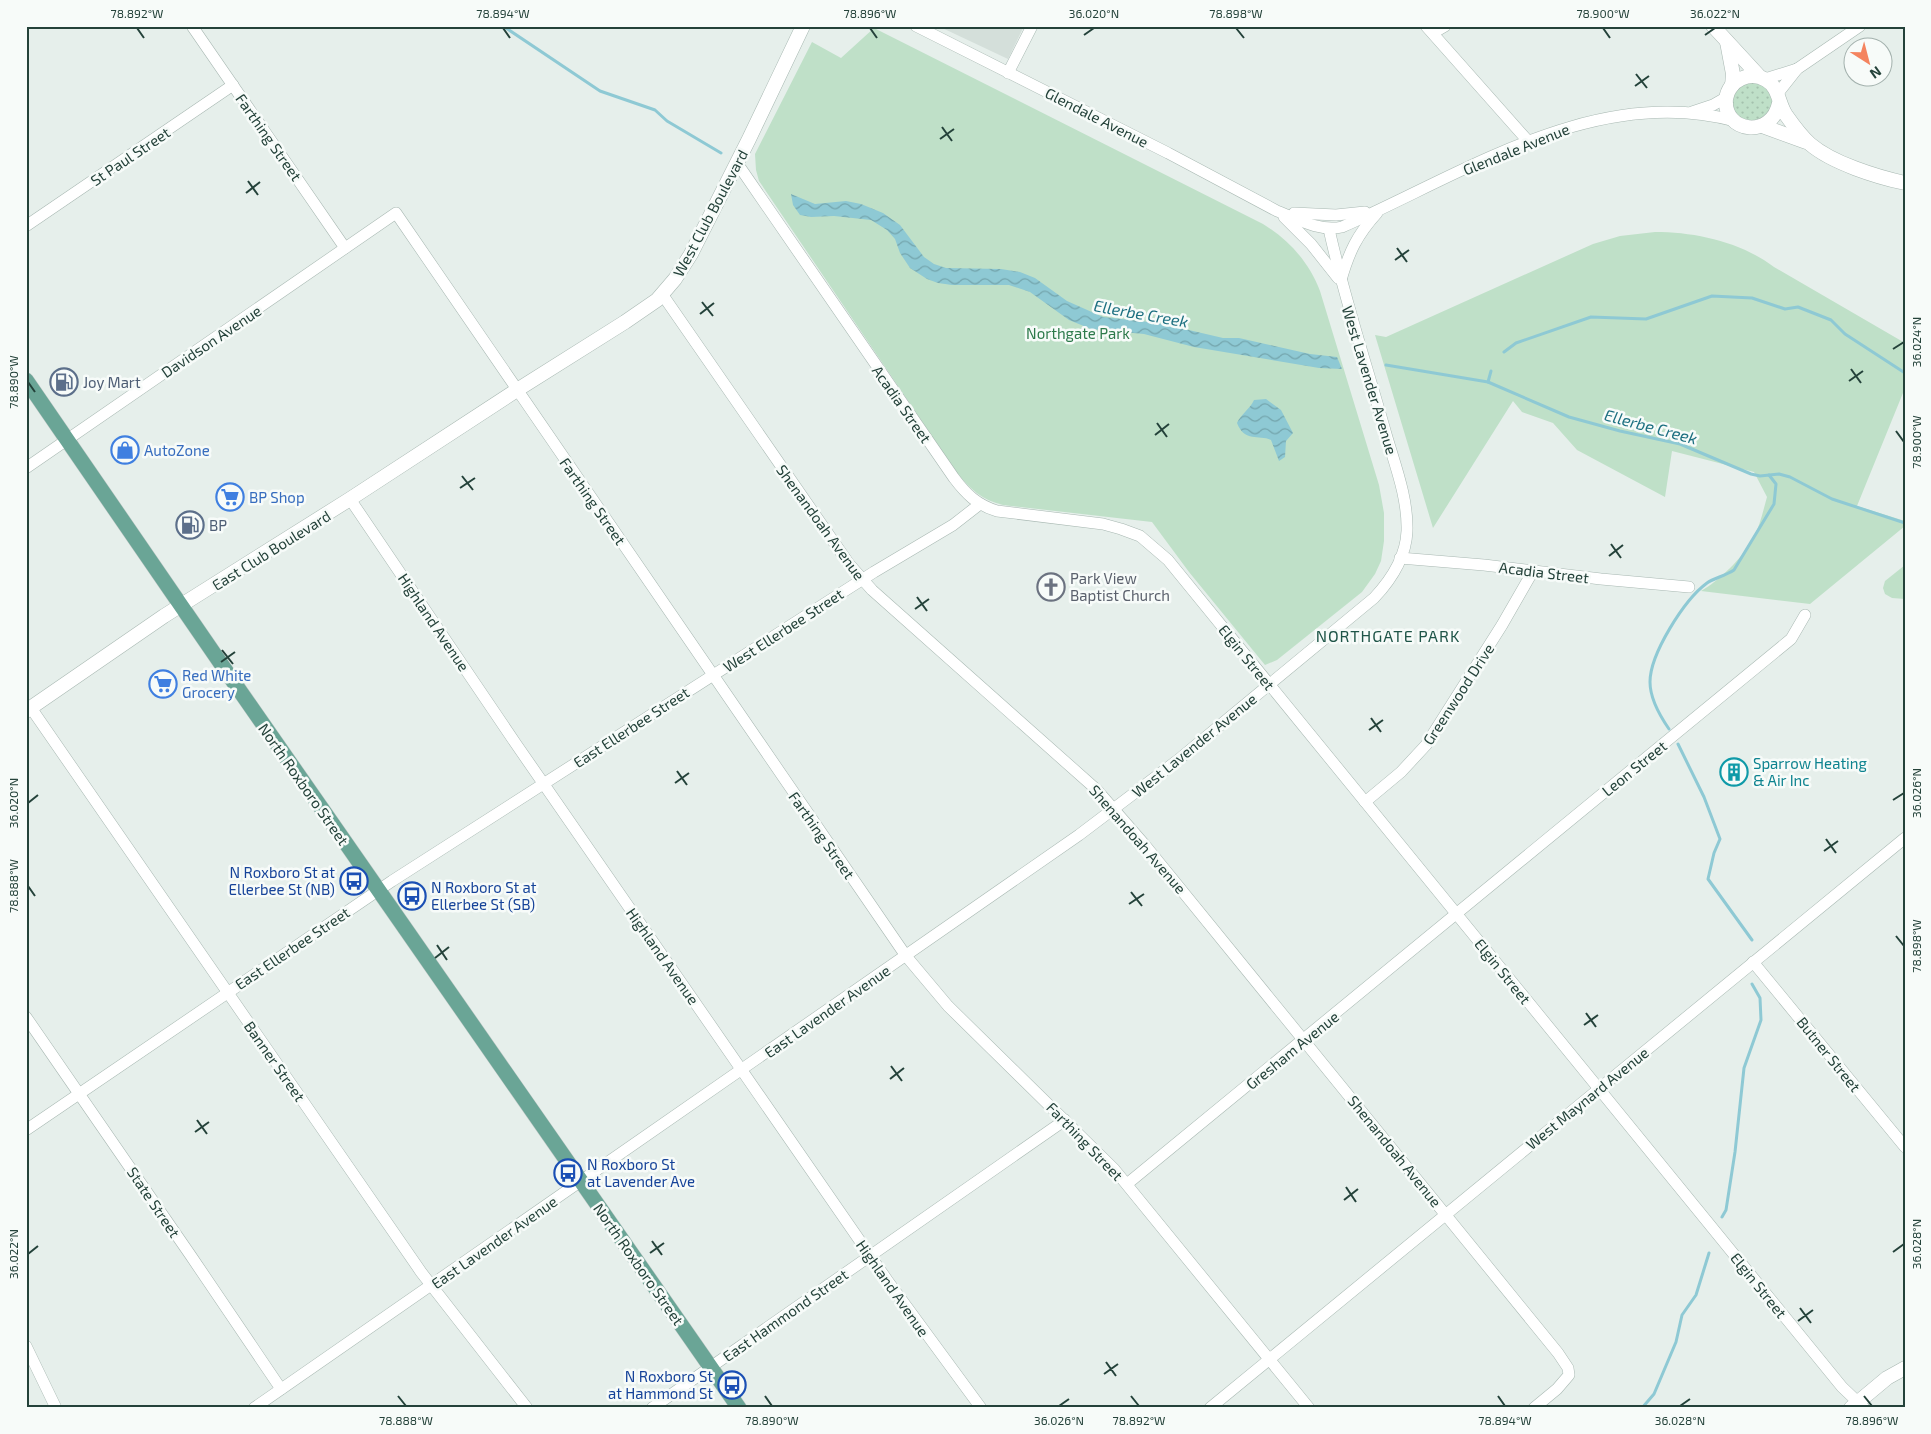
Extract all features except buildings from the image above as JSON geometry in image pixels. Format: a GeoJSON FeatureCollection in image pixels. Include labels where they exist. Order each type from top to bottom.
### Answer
{"type":"FeatureCollection","features":[{"type":"Feature","properties":{"kind":"main road","name":"North Roxboro Street"},"geometry":{"type":"LineString","coordinates":[[26,380],[739,1408]]}},
{"type":"Feature","properties":{"kind":"street","name":"Farthing Street"},"geometry":{"type":"LineString","coordinates":[[192,26],[346,248]]}},
{"type":"Feature","properties":{"kind":"street","name":"West Club Boulevard"},"geometry":{"type":"LineString","coordinates":[[517,390],[649,306],[675,279],[691,254],[737,164],[803,26]]}},
{"type":"Feature","properties":{"kind":"street","name":"Glendale Avenue"},"geometry":{"type":"LineString","coordinates":[[916,26],[1168,153],[1276,211],[1329,229],[1342,227],[1528,141],[1575,124],[1627,114],[1690,113],[1735,121]]}},
{"type":"Feature","properties":{"kind":"street"},"geometry":{"type":"LineString","coordinates":[[1008,73],[1032,26]]}},
{"type":"Feature","properties":{"kind":"street"},"geometry":{"type":"LineString","coordinates":[[1445,26],[1429,30],[1528,141]]}},
{"type":"Feature","properties":{"kind":"street"},"geometry":{"type":"LineString","coordinates":[[1713,26],[1762,77],[1771,83],[1792,123],[1809,144]]}},
{"type":"Feature","properties":{"kind":"street"},"geometry":{"type":"LineString","coordinates":[[1729,91],[1745,77],[1762,77],[1797,69],[1860,26]]}},
{"type":"Feature","properties":{"kind":"street"},"geometry":{"type":"LineString","coordinates":[[1727,41],[1733,74],[1727,108],[1735,121],[1746,127],[1762,126],[1809,144],[1848,165],[1905,183]]}},
{"type":"Feature","properties":{"kind":"street"},"geometry":{"type":"LineString","coordinates":[[1762,126],[1775,116],[1778,98],[1797,69]]}},
{"type":"Feature","properties":{"kind":"street","name":"St Paul Street"},"geometry":{"type":"LineString","coordinates":[[26,226],[233,85]]}},
{"type":"Feature","properties":{"kind":"street","name":"Glendale Avenue"},"geometry":{"type":"LineString","coordinates":[[1690,113],[1713,105],[1729,91]]}},
{"type":"Feature","properties":{"kind":"street","name":"Acadia Street"},"geometry":{"type":"LineString","coordinates":[[737,164],[962,489],[980,504],[1007,513],[1102,524],[1140,536]]}},
{"type":"Feature","properties":{"kind":"street","name":"Glendale Avenue"},"geometry":{"type":"LineString","coordinates":[[1276,211],[1308,215],[1336,215],[1380,210]]}},
{"type":"Feature","properties":{"kind":"street"},"geometry":{"type":"LineString","coordinates":[[1341,281],[1348,255],[1355,240],[1380,210]]}},
{"type":"Feature","properties":{"kind":"street","name":"Glendale Avenue"},"geometry":{"type":"LineString","coordinates":[[1276,211],[1311,244],[1341,281]]}},
{"type":"Feature","properties":{"kind":"street","name":"Farthing Street"},"geometry":{"type":"LineString","coordinates":[[396,213],[906,956],[948,1006],[1114,1169],[1310,1408]]}},
{"type":"Feature","properties":{"kind":"street","name":"Davidson Avenue"},"geometry":{"type":"LineString","coordinates":[[26,468],[396,213]]}},
{"type":"Feature","properties":{"kind":"street","name":"West Lavender Avenue"},"geometry":{"type":"LineString","coordinates":[[906,956],[1113,809],[1178,760],[1374,598],[1393,575],[1407,533],[1404,496],[1341,281],[1329,229]]}},
{"type":"Feature","properties":{"kind":"street","name":"Shenandoah Avenue"},"geometry":{"type":"LineString","coordinates":[[662,294],[843,556],[862,580],[956,667],[1097,790],[1144,844],[1558,1353],[1568,1368],[1569,1375],[1564,1383],[1534,1408]]}},
{"type":"Feature","properties":{"kind":"street","name":"East Club Boulevard"},"geometry":{"type":"LineString","coordinates":[[28,710],[181,606],[517,390]]}},
{"type":"Feature","properties":{"kind":"street","name":"Highland Avenue"},"geometry":{"type":"LineString","coordinates":[[350,499],[544,784],[870,1255],[937,1351],[981,1408]]}},
{"type":"Feature","properties":{"kind":"street","name":"West Ellerbee Street"},"geometry":{"type":"LineString","coordinates":[[713,675],[862,580],[953,525],[980,504]]}},
{"type":"Feature","properties":{"kind":"street","name":"Elgin Street"},"geometry":{"type":"LineString","coordinates":[[1140,536],[1168,560],[1858,1406]]}},
{"type":"Feature","properties":{"kind":"street","name":"Acadia Street"},"geometry":{"type":"LineString","coordinates":[[1400,558],[1689,587]]}},
{"type":"Feature","properties":{"kind":"street","name":"Greenwood Drive"},"geometry":{"type":"LineString","coordinates":[[1365,802],[1401,772],[1426,745],[1502,625],[1532,571]]}},
{"type":"Feature","properties":{"kind":"street","name":"Leon Street"},"geometry":{"type":"LineString","coordinates":[[1456,915],[1791,639],[1805,615]]}},
{"type":"Feature","properties":{"kind":"street","name":"East Ellerbee Street"},"geometry":{"type":"LineString","coordinates":[[26,1130],[378,890],[713,675]]}},
{"type":"Feature","properties":{"kind":"street","name":"Banner Street"},"geometry":{"type":"LineString","coordinates":[[28,710],[228,992],[430,1285],[527,1408]]}},
{"type":"Feature","properties":{"kind":"street","name":"West Maynard Avenue"},"geometry":{"type":"LineString","coordinates":[[1210,1408],[1905,838]]}},
{"type":"Feature","properties":{"kind":"street","name":"Gresham Avenue"},"geometry":{"type":"LineString","coordinates":[[1127,1184],[1456,915]]}},
{"type":"Feature","properties":{"kind":"street","name":"East Lavender Avenue"},"geometry":{"type":"LineString","coordinates":[[254,1408],[906,956]]}},
{"type":"Feature","properties":{"kind":"street","name":"Butner Street"},"geometry":{"type":"LineString","coordinates":[[1753,962],[1905,1147]]}},
{"type":"Feature","properties":{"kind":"street","name":"State Street"},"geometry":{"type":"LineString","coordinates":[[26,1017],[281,1390]]}},
{"type":"Feature","properties":{"kind":"street","name":"East Hammond Street"},"geometry":{"type":"LineString","coordinates":[[652,1408],[1065,1120]]}},
{"type":"Feature","properties":{"kind":"street"},"geometry":{"type":"LineString","coordinates":[[26,1346],[56,1408]]}},
{"type":"Feature","properties":{"kind":"street"},"geometry":{"type":"LineString","coordinates":[[1858,1406],[1887,1378],[1905,1368]]}},
{"type":"Feature","properties":{"kind":"shaded area"},"geometry":{"type":"Polygon","coordinates":[[[938,26],[1024,26],[1008,59],[938,26]]]}},
{"type":"Feature","properties":{"kind":"green space","name":"Northgate Park"},"geometry":{"type":"Polygon","coordinates":[[[874,28],[1263,224],[1290,245],[1304,261],[1320,291],[1379,485],[1384,513],[1384,541],[1381,561],[1375,574],[1362,592],[1277,660],[1265,665],[1189,572],[1152,522],[1003,505],[983,497],[972,489],[957,473],[759,181],[755,154],[812,42],[841,58],[874,28]]]}},
{"type":"Feature","properties":{"kind":"green space"},"geometry":{"type":"Polygon","coordinates":[[[1743,82],[1762,82],[1775,100],[1766,120],[1744,122],[1733,112],[1731,98],[1743,82]]]}},
{"type":"Feature","properties":{"kind":"green space"},"geometry":{"type":"Polygon","coordinates":[[[1655,232],[1702,236],[1747,251],[1905,343],[1905,388],[1857,506],[1905,521],[1905,526],[1810,604],[1701,591],[1730,568],[1744,553],[1755,534],[1767,497],[1754,472],[1672,451],[1665,497],[1577,450],[1553,423],[1522,412],[1513,401],[1433,528],[1375,335],[1386,337],[1593,244],[1620,236],[1655,232]]]}},
{"type":"Feature","properties":{"kind":"green space"},"geometry":{"type":"Polygon","coordinates":[[[1905,565],[1905,599],[1892,598],[1885,594],[1883,588],[1885,581],[1905,565]]]}},
{"type":"Feature","properties":{"kind":"water"},"geometry":{"type":"Polygon","coordinates":[[[791,194],[815,204],[846,201],[861,204],[883,213],[900,225],[924,257],[934,264],[946,268],[1001,269],[1020,272],[1035,278],[1067,301],[1103,317],[1159,323],[1223,338],[1239,338],[1310,354],[1337,357],[1342,369],[1319,368],[1194,347],[1144,334],[1091,329],[1069,320],[1030,292],[1009,285],[952,285],[938,283],[927,279],[910,268],[900,253],[895,239],[887,230],[871,220],[800,215],[793,205],[791,194]]]}},
{"type":"Feature","properties":{"kind":"water"},"geometry":{"type":"Polygon","coordinates":[[[1266,399],[1281,410],[1293,433],[1286,441],[1285,457],[1279,461],[1271,440],[1248,436],[1240,429],[1237,423],[1254,400],[1266,399]]]}},
{"type":"Feature","properties":{"kind":"waterway","name":"Ellerbe Creek"},"geometry":{"type":"LineString","coordinates":[[503,26],[600,91],[655,110],[667,121],[721,153]]}},
{"type":"Feature","properties":{"kind":"waterway"},"geometry":{"type":"LineString","coordinates":[[1504,352],[1516,343],[1591,317],[1646,319],[1712,296],[1752,298],[1785,309],[1798,307],[1831,320],[1845,334],[1905,373]]}},
{"type":"Feature","properties":{"kind":"waterway","name":"Ellerbe Creek"},"geometry":{"type":"LineString","coordinates":[[1386,365],[1488,382],[1569,417],[1620,431],[1680,444],[1751,474],[1760,476],[1779,474],[1790,477],[1832,499],[1905,523]]}},
{"type":"Feature","properties":{"kind":"waterway"},"geometry":{"type":"LineString","coordinates":[[1488,382],[1491,371]]}},
{"type":"Feature","properties":{"kind":"waterway"},"geometry":{"type":"LineString","coordinates":[[1669,729],[1656,707],[1650,688],[1656,657],[1670,628],[1688,602],[1707,583],[1734,570],[1774,504],[1776,484],[1769,475]]}},
{"type":"Feature","properties":{"kind":"waterway"},"geometry":{"type":"LineString","coordinates":[[1678,744],[1704,797],[1720,839],[1714,853],[1708,879],[1752,940]]}},
{"type":"Feature","properties":{"kind":"waterway"},"geometry":{"type":"LineString","coordinates":[[1722,1217],[1726,1210],[1735,1152],[1744,1068],[1761,1020],[1760,998],[1752,984]]}},
{"type":"Feature","properties":{"kind":"waterway"},"geometry":{"type":"LineString","coordinates":[[1642,1408],[1654,1394],[1676,1342],[1682,1315],[1696,1295],[1709,1253]]}},
{"type":"Feature","properties":{"kind":"place","name":"Joy Mart"},"geometry":{"type":"Point","coordinates":[64,382]}},
{"type":"Feature","properties":{"kind":"place","name":"AutoZone"},"geometry":{"type":"Point","coordinates":[125,450]}},
{"type":"Feature","properties":{"kind":"place","name":"BP Shop"},"geometry":{"type":"Point","coordinates":[230,497]}},
{"type":"Feature","properties":{"kind":"place","name":"BP"},"geometry":{"type":"Point","coordinates":[190,525]}},
{"type":"Feature","properties":{"kind":"place","name":"Park View Baptist Church"},"geometry":{"type":"Point","coordinates":[1051,587]}},
{"type":"Feature","properties":{"kind":"place","name":"Red White Grocery"},"geometry":{"type":"Point","coordinates":[163,684]}},
{"type":"Feature","properties":{"kind":"place","name":"Sparrow Heating & Air Inc"},"geometry":{"type":"Point","coordinates":[1734,772]}},
{"type":"Feature","properties":{"kind":"place","name":"N Roxboro St at Ellerbee St (NB)"},"geometry":{"type":"Point","coordinates":[354,881]}},
{"type":"Feature","properties":{"kind":"place","name":"N Roxboro St at Ellerbee St (SB)"},"geometry":{"type":"Point","coordinates":[412,896]}},
{"type":"Feature","properties":{"kind":"place","name":"N Roxboro St at Lavender Ave"},"geometry":{"type":"Point","coordinates":[568,1173]}},
{"type":"Feature","properties":{"kind":"place","name":"N Roxboro St at Hammond St"},"geometry":{"type":"Point","coordinates":[732,1385]}},
{"type":"Feature","properties":{"kind":"district","name":"NORTHGATE PARK"},"geometry":{"type":"Point","coordinates":[1388,635]}}]}
